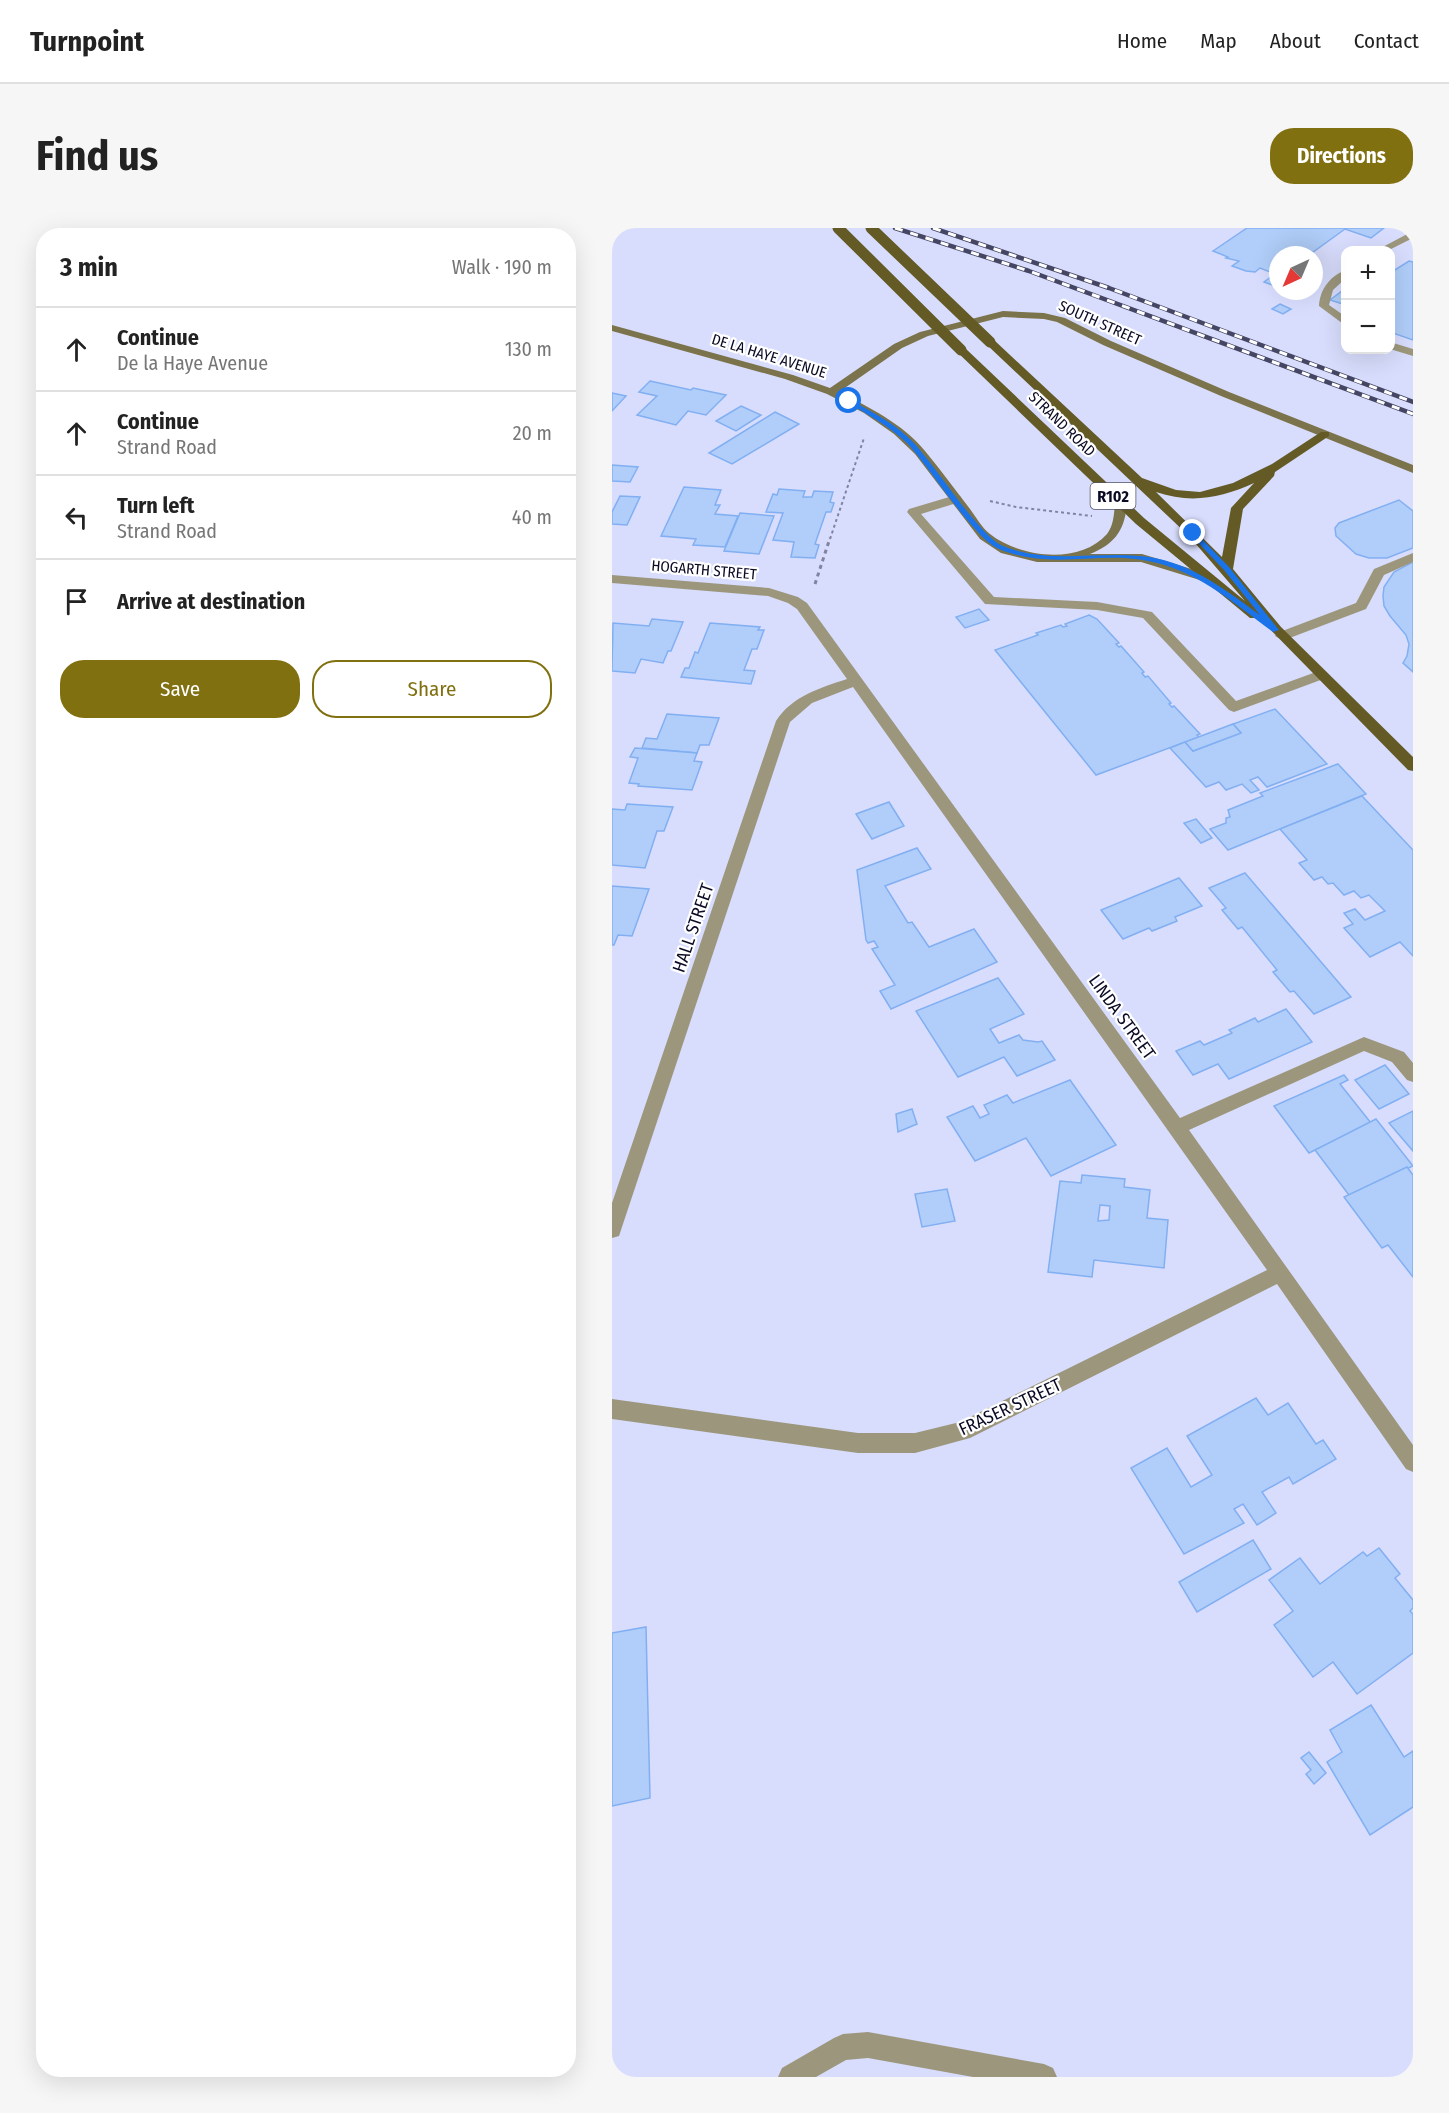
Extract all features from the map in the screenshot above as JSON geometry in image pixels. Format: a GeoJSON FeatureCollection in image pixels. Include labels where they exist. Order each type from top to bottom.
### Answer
{"type":"FeatureCollection","features":[{"type":"Feature","properties":{"kind":"main road","name":"STRAND ROAD"},"geometry":{"type":"LineString","coordinates":[[838,228],[1121,503],[1203,577],[1279,633]]}},
{"type":"Feature","properties":{"kind":"main road","name":"STRAND ROAD"},"geometry":{"type":"LineString","coordinates":[[871,228],[1138,481],[1226,569],[1279,633],[1413,766]]}},
{"type":"Feature","properties":{"kind":"main road"},"geometry":{"type":"LineString","coordinates":[[1226,569],[1237,508],[1273,470],[1325,434]]}},
{"type":"Feature","properties":{"kind":"main road"},"geometry":{"type":"LineString","coordinates":[[1138,481],[1183,496],[1213,494],[1273,470]]}},
{"type":"Feature","properties":{"kind":"street"},"geometry":{"type":"LineString","coordinates":[[1390,246],[1413,234]]}},
{"type":"Feature","properties":{"kind":"street"},"geometry":{"type":"LineString","coordinates":[[1341,276],[1332,282],[1324,293],[1324,306],[1341,319]]}},
{"type":"Feature","properties":{"kind":"street","name":"SOUTH STREET"},"geometry":{"type":"LineString","coordinates":[[831,392],[898,346],[924,334],[987,317],[1023,314],[1061,320],[1146,360],[1413,469]]}},
{"type":"Feature","properties":{"kind":"street","name":"DE LA HAYE AVENUE"},"geometry":{"type":"LineString","coordinates":[[612,328],[768,370],[831,392],[868,411],[898,432],[919,451],[984,536],[999,547],[1037,558],[1142,558],[1203,577]]}},
{"type":"Feature","properties":{"kind":"street"},"geometry":{"type":"LineString","coordinates":[[1395,347],[1413,353]]}},
{"type":"Feature","properties":{"kind":"street"},"geometry":{"type":"LineString","coordinates":[[956,500],[913,512],[990,602],[1097,606],[1147,615],[1234,707],[1321,675]]}},
{"type":"Feature","properties":{"kind":"street","name":"DE LA HAYE AVENUE"},"geometry":{"type":"LineString","coordinates":[[1069,557],[1106,542],[1120,522],[1121,503]]}},
{"type":"Feature","properties":{"kind":"street"},"geometry":{"type":"LineString","coordinates":[[1279,633],[1361,606],[1379,572],[1413,558]]}},
{"type":"Feature","properties":{"kind":"street","name":"HOGARTH STREET"},"geometry":{"type":"LineString","coordinates":[[612,579],[769,592],[793,600]]}},
{"type":"Feature","properties":{"kind":"street","name":"LINDA STREET"},"geometry":{"type":"LineString","coordinates":[[793,600],[809,615],[1177,1127],[1413,1462]]}},
{"type":"Feature","properties":{"kind":"street","name":"HALL STREET"},"geometry":{"type":"LineString","coordinates":[[612,1230],[783,721],[791,710],[804,700],[856,681]]}},
{"type":"Feature","properties":{"kind":"street"},"geometry":{"type":"LineString","coordinates":[[1177,1127],[1364,1044],[1398,1057],[1413,1075]]}},
{"type":"Feature","properties":{"kind":"street","name":"FRASER STREET"},"geometry":{"type":"LineString","coordinates":[[612,1409],[858,1443],[915,1443],[963,1431],[1279,1274]]}},
{"type":"Feature","properties":{"kind":"street"},"geometry":{"type":"LineString","coordinates":[[791,2077],[843,2047],[868,2044],[1044,2077]]}},
{"type":"Feature","properties":{"kind":"path"},"geometry":{"type":"LineString","coordinates":[[813,589],[860,453]]}},
{"type":"Feature","properties":{"kind":"path"},"geometry":{"type":"LineString","coordinates":[[981,498],[1016,507],[1095,517]]}},
{"type":"Feature","properties":{"kind":"building"},"geometry":{"type":"Polygon","coordinates":[[[1247,228],[1384,228],[1371,238],[1345,229],[1321,246],[1269,246],[1269,272],[1260,268],[1255,272],[1246,271],[1232,266],[1239,261],[1226,258],[1228,257],[1213,251],[1247,228]]]}},
{"type":"Feature","properties":{"kind":"building"},"geometry":{"type":"Polygon","coordinates":[[[1409,261],[1413,262],[1413,340],[1395,334],[1395,270],[1409,261]]]}},
{"type":"Feature","properties":{"kind":"building"},"geometry":{"type":"Polygon","coordinates":[[[1341,292],[1341,303],[1330,300],[1341,292]]]}},
{"type":"Feature","properties":{"kind":"building"},"geometry":{"type":"Polygon","coordinates":[[[1280,304],[1291,309],[1283,314],[1272,309],[1280,304]]]}},
{"type":"Feature","properties":{"kind":"building"},"geometry":{"type":"Polygon","coordinates":[[[650,381],[726,395],[706,415],[688,411],[676,425],[637,415],[657,396],[639,392],[650,381]]]}},
{"type":"Feature","properties":{"kind":"building"},"geometry":{"type":"Polygon","coordinates":[[[612,393],[626,396],[612,411],[612,393]]]}},
{"type":"Feature","properties":{"kind":"building"},"geometry":{"type":"Polygon","coordinates":[[[741,406],[761,415],[736,431],[716,421],[741,406]]]}},
{"type":"Feature","properties":{"kind":"building"},"geometry":{"type":"Polygon","coordinates":[[[775,412],[799,424],[732,464],[709,453],[775,412]]]}},
{"type":"Feature","properties":{"kind":"building"},"geometry":{"type":"Polygon","coordinates":[[[612,465],[638,467],[630,482],[612,481],[612,465]]]}},
{"type":"Feature","properties":{"kind":"building"},"geometry":{"type":"Polygon","coordinates":[[[684,487],[721,490],[715,505],[720,505],[715,514],[738,516],[725,547],[693,545],[696,539],[661,536],[684,487]]]}},
{"type":"Feature","properties":{"kind":"building"},"geometry":{"type":"Polygon","coordinates":[[[779,489],[805,491],[803,497],[812,497],[814,491],[833,492],[830,502],[834,503],[831,512],[826,512],[815,544],[819,545],[815,558],[791,557],[794,542],[773,540],[783,513],[766,512],[773,494],[777,495],[779,489]]]}},
{"type":"Feature","properties":{"kind":"building"},"geometry":{"type":"Polygon","coordinates":[[[620,496],[640,497],[627,525],[612,524],[612,512],[620,496]]]}},
{"type":"Feature","properties":{"kind":"building"},"geometry":{"type":"Polygon","coordinates":[[[1399,500],[1413,511],[1413,548],[1387,558],[1369,558],[1356,554],[1336,536],[1335,528],[1339,523],[1399,500]]]}},
{"type":"Feature","properties":{"kind":"building"},"geometry":{"type":"Polygon","coordinates":[[[740,513],[774,516],[759,554],[724,551],[740,513]]]}},
{"type":"Feature","properties":{"kind":"building"},"geometry":{"type":"Polygon","coordinates":[[[1413,562],[1413,672],[1403,663],[1409,644],[1406,635],[1384,606],[1383,596],[1384,587],[1394,572],[1413,562]]]}},
{"type":"Feature","properties":{"kind":"building"},"geometry":{"type":"Polygon","coordinates":[[[979,609],[989,620],[965,628],[956,617],[979,609]]]}},
{"type":"Feature","properties":{"kind":"building"},"geometry":{"type":"Polygon","coordinates":[[[1089,615],[1097,619],[1119,643],[1116,644],[1121,646],[1144,672],[1142,673],[1145,677],[1148,676],[1171,703],[1169,704],[1174,706],[1200,734],[1197,735],[1199,737],[1096,775],[995,650],[1038,635],[1036,633],[1061,625],[1067,626],[1065,624],[1089,615]]]}},
{"type":"Feature","properties":{"kind":"building"},"geometry":{"type":"Polygon","coordinates":[[[652,619],[683,622],[671,651],[668,651],[663,663],[641,659],[635,673],[612,671],[613,623],[649,626],[652,619]]]}},
{"type":"Feature","properties":{"kind":"building"},"geometry":{"type":"Polygon","coordinates":[[[710,623],[760,627],[758,630],[764,630],[757,649],[752,649],[744,670],[755,671],[751,684],[681,677],[685,668],[689,668],[695,652],[698,653],[710,623]]]}},
{"type":"Feature","properties":{"kind":"building"},"geometry":{"type":"Polygon","coordinates":[[[1275,709],[1327,764],[1267,787],[1258,777],[1250,780],[1259,790],[1251,793],[1242,784],[1226,790],[1219,782],[1206,787],[1170,748],[1185,742],[1193,751],[1241,733],[1233,724],[1275,709]]]}},
{"type":"Feature","properties":{"kind":"building"},"geometry":{"type":"Polygon","coordinates":[[[667,714],[719,718],[709,745],[700,745],[697,753],[642,748],[646,738],[657,739],[667,714]]]}},
{"type":"Feature","properties":{"kind":"building"},"geometry":{"type":"Polygon","coordinates":[[[1233,724],[1241,733],[1193,751],[1185,742],[1233,724]]]}},
{"type":"Feature","properties":{"kind":"building"},"geometry":{"type":"Polygon","coordinates":[[[635,748],[697,753],[694,761],[702,762],[692,790],[638,786],[639,784],[629,783],[638,758],[630,757],[635,748]]]}},
{"type":"Feature","properties":{"kind":"building"},"geometry":{"type":"Polygon","coordinates":[[[1338,764],[1366,794],[1228,850],[1210,829],[1226,823],[1226,818],[1230,817],[1228,810],[1263,796],[1260,793],[1338,764]]]}},
{"type":"Feature","properties":{"kind":"building"},"geometry":{"type":"Polygon","coordinates":[[[1362,796],[1413,850],[1413,956],[1400,942],[1370,957],[1344,928],[1353,924],[1344,913],[1355,909],[1365,920],[1385,911],[1369,895],[1361,898],[1354,891],[1344,895],[1333,883],[1328,884],[1322,877],[1314,880],[1299,863],[1307,860],[1280,829],[1362,796]]]}},
{"type":"Feature","properties":{"kind":"building"},"geometry":{"type":"Polygon","coordinates":[[[889,802],[904,826],[872,839],[856,814],[889,802]]]}},
{"type":"Feature","properties":{"kind":"building"},"geometry":{"type":"Polygon","coordinates":[[[627,804],[673,807],[664,831],[657,831],[645,868],[612,865],[612,809],[625,810],[627,804]]]}},
{"type":"Feature","properties":{"kind":"building"},"geometry":{"type":"Polygon","coordinates":[[[1196,819],[1212,838],[1201,843],[1184,823],[1196,819]]]}},
{"type":"Feature","properties":{"kind":"building"},"geometry":{"type":"Polygon","coordinates":[[[917,848],[931,869],[885,886],[908,923],[912,922],[929,947],[974,929],[997,962],[891,1009],[880,991],[895,985],[872,949],[878,947],[874,941],[868,943],[866,940],[857,870],[917,848]]]}},
{"type":"Feature","properties":{"kind":"building"},"geometry":{"type":"Polygon","coordinates":[[[1245,873],[1351,997],[1314,1014],[1294,991],[1290,992],[1273,972],[1277,970],[1242,927],[1238,929],[1222,910],[1226,908],[1209,888],[1245,873]]]}},
{"type":"Feature","properties":{"kind":"building"},"geometry":{"type":"Polygon","coordinates":[[[1179,878],[1202,906],[1175,917],[1177,921],[1152,931],[1149,928],[1123,939],[1101,910],[1179,878]]]}},
{"type":"Feature","properties":{"kind":"building"},"geometry":{"type":"Polygon","coordinates":[[[612,886],[649,889],[632,936],[618,935],[614,945],[612,945],[612,886]]]}},
{"type":"Feature","properties":{"kind":"building"},"geometry":{"type":"Polygon","coordinates":[[[998,978],[1024,1014],[990,1029],[999,1043],[1019,1035],[1023,1040],[1042,1041],[1055,1060],[1017,1076],[1004,1057],[958,1077],[916,1011],[998,978]]]}},
{"type":"Feature","properties":{"kind":"building"},"geometry":{"type":"Polygon","coordinates":[[[1286,1009],[1312,1042],[1229,1079],[1218,1064],[1193,1075],[1176,1051],[1200,1041],[1204,1045],[1232,1033],[1229,1030],[1255,1018],[1258,1022],[1286,1009]]]}},
{"type":"Feature","properties":{"kind":"building"},"geometry":{"type":"Polygon","coordinates":[[[1385,1065],[1409,1094],[1379,1109],[1355,1080],[1385,1065]]]}},
{"type":"Feature","properties":{"kind":"building"},"geometry":{"type":"Polygon","coordinates":[[[1344,1075],[1348,1080],[1340,1084],[1371,1123],[1309,1153],[1274,1106],[1344,1075]]]}},
{"type":"Feature","properties":{"kind":"building"},"geometry":{"type":"Polygon","coordinates":[[[1070,1080],[1116,1145],[1051,1176],[1026,1138],[975,1161],[947,1117],[973,1106],[980,1118],[989,1114],[984,1105],[1007,1095],[1013,1103],[1070,1080]]]}},
{"type":"Feature","properties":{"kind":"building"},"geometry":{"type":"Polygon","coordinates":[[[912,1109],[917,1124],[898,1132],[896,1114],[912,1109]]]}},
{"type":"Feature","properties":{"kind":"building"},"geometry":{"type":"Polygon","coordinates":[[[1413,1111],[1413,1151],[1389,1123],[1413,1111]]]}},
{"type":"Feature","properties":{"kind":"building"},"geometry":{"type":"Polygon","coordinates":[[[1376,1119],[1413,1166],[1349,1195],[1315,1150],[1376,1119]]]}},
{"type":"Feature","properties":{"kind":"building"},"geometry":{"type":"Polygon","coordinates":[[[1407,1167],[1413,1175],[1413,1277],[1388,1245],[1382,1248],[1344,1197],[1407,1167]]]}},
{"type":"Feature","properties":{"kind":"building"},"geometry":{"type":"Polygon","coordinates":[[[1082,1175],[1125,1179],[1124,1187],[1150,1190],[1147,1218],[1168,1220],[1164,1268],[1094,1260],[1092,1277],[1048,1272],[1060,1181],[1081,1183],[1082,1175]],[[1100,1205],[1098,1221],[1109,1220],[1110,1206],[1100,1205]]]}},
{"type":"Feature","properties":{"kind":"building"},"geometry":{"type":"Polygon","coordinates":[[[947,1189],[955,1221],[922,1227],[915,1194],[947,1189]]]}},
{"type":"Feature","properties":{"kind":"building"},"geometry":{"type":"Polygon","coordinates":[[[1256,1398],[1268,1415],[1288,1403],[1316,1444],[1323,1440],[1336,1459],[1293,1484],[1289,1477],[1262,1492],[1276,1513],[1257,1525],[1243,1504],[1234,1509],[1244,1523],[1184,1554],[1131,1468],[1167,1448],[1191,1487],[1212,1475],[1187,1436],[1256,1398]]]}},
{"type":"Feature","properties":{"kind":"building"},"geometry":{"type":"Polygon","coordinates":[[[1253,1540],[1271,1569],[1197,1612],[1179,1582],[1253,1540]]]}},
{"type":"Feature","properties":{"kind":"building"},"geometry":{"type":"Polygon","coordinates":[[[1379,1548],[1400,1574],[1395,1578],[1413,1600],[1413,1608],[1410,1611],[1413,1614],[1413,1653],[1357,1694],[1333,1662],[1313,1677],[1274,1625],[1293,1611],[1269,1580],[1300,1558],[1320,1584],[1363,1552],[1367,1556],[1379,1548]]]}},
{"type":"Feature","properties":{"kind":"building"},"geometry":{"type":"Polygon","coordinates":[[[646,1627],[650,1798],[612,1806],[612,1633],[646,1627]]]}},
{"type":"Feature","properties":{"kind":"building"},"geometry":{"type":"Polygon","coordinates":[[[1371,1705],[1404,1757],[1413,1751],[1413,1807],[1370,1835],[1327,1762],[1342,1752],[1330,1730],[1371,1705]]]}},
{"type":"Feature","properties":{"kind":"building"},"geometry":{"type":"Polygon","coordinates":[[[1309,1752],[1326,1773],[1314,1784],[1306,1774],[1311,1770],[1301,1758],[1309,1752]]]}},
{"type":"Feature","properties":{"kind":"railway"},"geometry":{"type":"LineString","coordinates":[[895,228],[1029,271],[1413,414]]}},
{"type":"Feature","properties":{"kind":"railway"},"geometry":{"type":"LineString","coordinates":[[933,228],[1109,288],[1413,402]]}},
{"type":"Feature","properties":{"kind":"route"},"geometry":{"type":"LineString","coordinates":[[849,401],[884,421],[919,451],[984,536],[999,547],[1037,558],[1122,557],[1142,558],[1166,564],[1203,577],[1276,630],[1193,533]]}}]}
